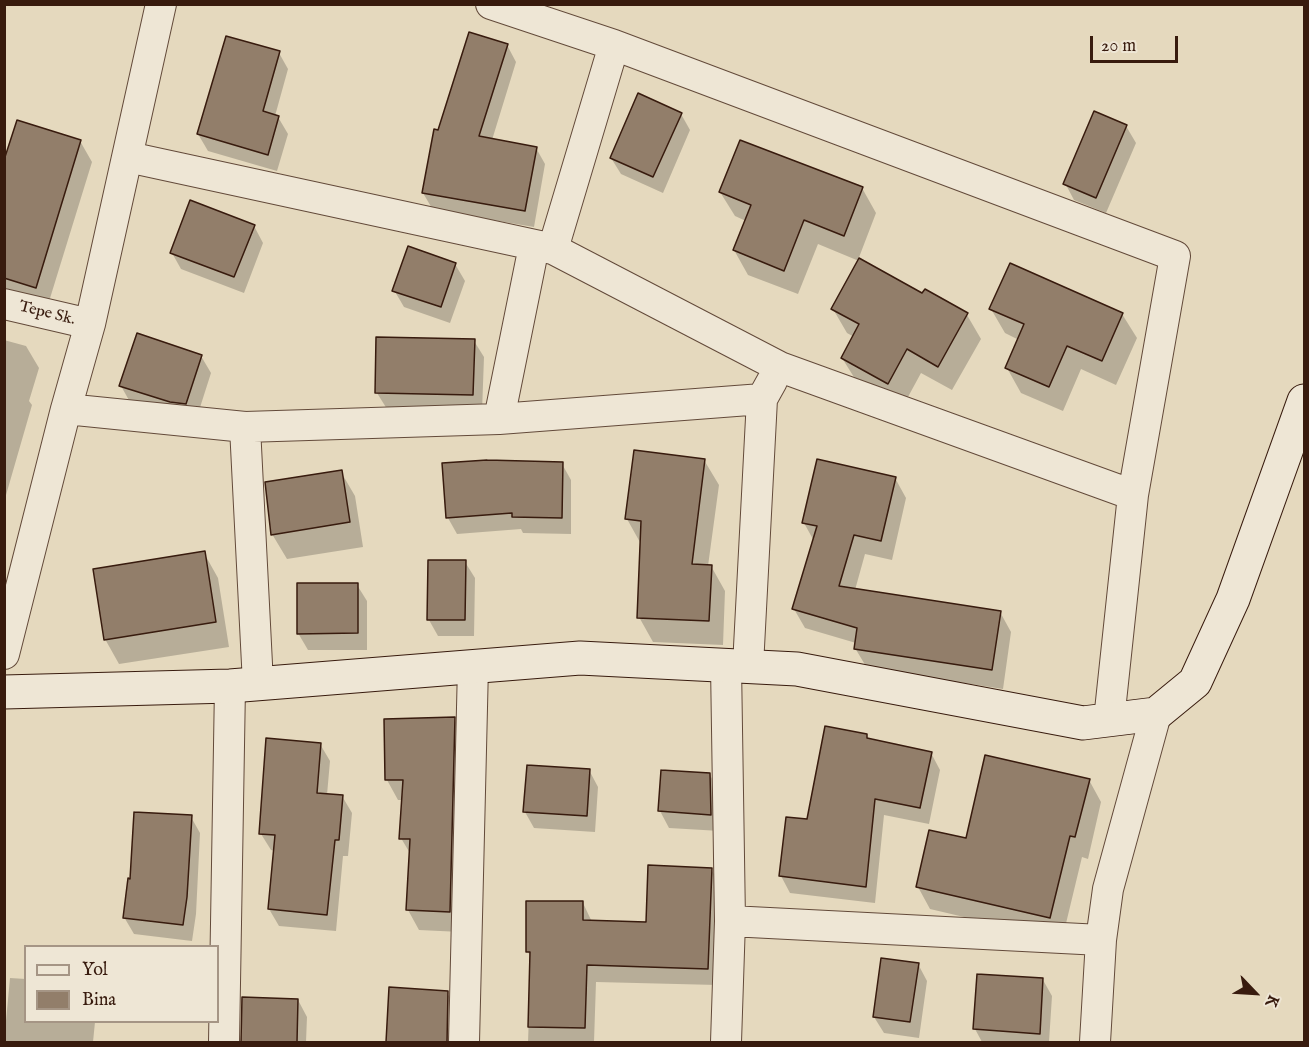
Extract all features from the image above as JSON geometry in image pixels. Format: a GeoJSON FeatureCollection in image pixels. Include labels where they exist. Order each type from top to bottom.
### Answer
{"type":"FeatureCollection","features":[{"type":"Feature","properties":{"kind":"street"},"geometry":{"type":"LineString","coordinates":[[4,654],[90,324],[161,4]]}},
{"type":"Feature","properties":{"kind":"street"},"geometry":{"type":"LineString","coordinates":[[491,4],[615,45],[1175,256],[1133,495],[1109,720]]}},
{"type":"Feature","properties":{"kind":"street"},"geometry":{"type":"LineString","coordinates":[[499,419],[544,248],[615,45]]}},
{"type":"Feature","properties":{"kind":"street"},"geometry":{"type":"LineString","coordinates":[[128,157],[544,248],[780,367],[1133,495]]}},
{"type":"Feature","properties":{"kind":"street","name":"Tepe Sk."},"geometry":{"type":"LineString","coordinates":[[4,304],[90,324]]}},
{"type":"Feature","properties":{"kind":"street"},"geometry":{"type":"LineString","coordinates":[[726,1042],[737,666],[762,399],[780,367]]}},
{"type":"Feature","properties":{"kind":"street"},"geometry":{"type":"LineString","coordinates":[[66,409],[245,427],[499,419],[762,399]]}},
{"type":"Feature","properties":{"kind":"street"},"geometry":{"type":"LineString","coordinates":[[4,692],[244,685],[580,658],[797,669],[1083,723],[1156,714],[1195,682],[1233,599],[1305,402]]}},
{"type":"Feature","properties":{"kind":"street"},"geometry":{"type":"LineString","coordinates":[[224,1042],[244,685],[245,427]]}},
{"type":"Feature","properties":{"kind":"street"},"geometry":{"type":"LineString","coordinates":[[464,1042],[473,666]]}},
{"type":"Feature","properties":{"kind":"street"},"geometry":{"type":"LineString","coordinates":[[1095,1042],[1101,940],[1108,889],[1156,714]]}},
{"type":"Feature","properties":{"kind":"street"},"geometry":{"type":"LineString","coordinates":[[730,921],[1101,940]]}},
{"type":"Feature","properties":{"kind":"building"},"geometry":{"type":"Polygon","coordinates":[[[469,32],[508,44],[479,136],[537,147],[525,211],[422,193],[434,129],[438,130],[469,32]]]}},
{"type":"Feature","properties":{"kind":"building"},"geometry":{"type":"Polygon","coordinates":[[[226,36],[280,51],[263,111],[279,116],[268,155],[197,134],[226,36]]]}},
{"type":"Feature","properties":{"kind":"building"},"geometry":{"type":"Polygon","coordinates":[[[638,93],[682,113],[653,177],[610,158],[638,93]]]}},
{"type":"Feature","properties":{"kind":"building"},"geometry":{"type":"Polygon","coordinates":[[[1094,111],[1127,125],[1096,198],[1063,184],[1094,111]]]}},
{"type":"Feature","properties":{"kind":"building"},"geometry":{"type":"Polygon","coordinates":[[[17,120],[81,140],[36,288],[4,278],[4,160],[17,120]]]}},
{"type":"Feature","properties":{"kind":"building"},"geometry":{"type":"Polygon","coordinates":[[[740,140],[863,187],[844,236],[804,220],[784,271],[733,250],[751,205],[719,192],[740,140]]]}},
{"type":"Feature","properties":{"kind":"building"},"geometry":{"type":"Polygon","coordinates":[[[190,200],[255,225],[234,277],[170,253],[190,200]]]}},
{"type":"Feature","properties":{"kind":"building"},"geometry":{"type":"Polygon","coordinates":[[[408,246],[456,263],[441,307],[392,291],[408,246]]]}},
{"type":"Feature","properties":{"kind":"building"},"geometry":{"type":"Polygon","coordinates":[[[859,258],[922,293],[925,289],[968,313],[938,367],[907,349],[888,384],[841,358],[859,324],[831,309],[859,258]]]}},
{"type":"Feature","properties":{"kind":"building"},"geometry":{"type":"Polygon","coordinates":[[[1010,263],[1123,313],[1102,361],[1067,346],[1049,387],[1005,368],[1024,324],[989,309],[1010,263]]]}},
{"type":"Feature","properties":{"kind":"building"},"geometry":{"type":"Polygon","coordinates":[[[137,333],[202,355],[186,404],[170,402],[119,386],[137,333]]]}},
{"type":"Feature","properties":{"kind":"building"},"geometry":{"type":"Polygon","coordinates":[[[376,337],[475,339],[473,395],[375,393],[376,337]]]}},
{"type":"Feature","properties":{"kind":"building"},"geometry":{"type":"Polygon","coordinates":[[[634,450],[705,459],[692,564],[712,565],[709,621],[637,618],[641,521],[625,519],[634,450]]]}},
{"type":"Feature","properties":{"kind":"building"},"geometry":{"type":"Polygon","coordinates":[[[817,459],[896,477],[881,541],[854,535],[839,586],[1001,611],[992,670],[854,649],[857,628],[792,609],[817,526],[802,523],[817,459]]]}},
{"type":"Feature","properties":{"kind":"building"},"geometry":{"type":"Polygon","coordinates":[[[487,460],[563,462],[562,518],[512,517],[512,513],[446,518],[442,463],[487,460]]]}},
{"type":"Feature","properties":{"kind":"building"},"geometry":{"type":"Polygon","coordinates":[[[342,470],[350,522],[271,535],[265,482],[342,470]]]}},
{"type":"Feature","properties":{"kind":"building"},"geometry":{"type":"Polygon","coordinates":[[[205,551],[216,622],[104,640],[93,569],[205,551]]]}},
{"type":"Feature","properties":{"kind":"building"},"geometry":{"type":"Polygon","coordinates":[[[428,560],[466,560],[465,620],[427,620],[428,560]]]}},
{"type":"Feature","properties":{"kind":"building"},"geometry":{"type":"Polygon","coordinates":[[[297,583],[358,583],[358,633],[297,634],[297,583]]]}},
{"type":"Feature","properties":{"kind":"building"},"geometry":{"type":"Polygon","coordinates":[[[455,717],[450,912],[406,910],[410,839],[399,839],[403,780],[385,780],[384,719],[455,717]]]}},
{"type":"Feature","properties":{"kind":"building"},"geometry":{"type":"Polygon","coordinates":[[[825,726],[867,734],[867,738],[932,752],[920,808],[875,799],[866,887],[779,876],[786,817],[807,819],[825,726]]]}},
{"type":"Feature","properties":{"kind":"building"},"geometry":{"type":"Polygon","coordinates":[[[266,738],[321,743],[317,793],[343,795],[339,840],[335,840],[327,915],[268,909],[275,835],[259,834],[266,738]]]}},
{"type":"Feature","properties":{"kind":"building"},"geometry":{"type":"Polygon","coordinates":[[[985,755],[1090,779],[1075,837],[1070,836],[1050,918],[916,887],[929,830],[966,838],[985,755]]]}},
{"type":"Feature","properties":{"kind":"building"},"geometry":{"type":"Polygon","coordinates":[[[527,765],[590,769],[587,816],[523,812],[527,765]]]}},
{"type":"Feature","properties":{"kind":"building"},"geometry":{"type":"Polygon","coordinates":[[[661,770],[710,773],[711,815],[658,811],[661,770]]]}},
{"type":"Feature","properties":{"kind":"building"},"geometry":{"type":"Polygon","coordinates":[[[134,812],[192,815],[183,925],[123,918],[128,878],[130,879],[134,812]]]}},
{"type":"Feature","properties":{"kind":"building"},"geometry":{"type":"Polygon","coordinates":[[[648,865],[712,868],[708,969],[587,965],[585,1028],[528,1027],[530,952],[526,952],[526,901],[583,901],[583,920],[646,922],[648,865]]]}},
{"type":"Feature","properties":{"kind":"building"},"geometry":{"type":"Polygon","coordinates":[[[881,958],[919,963],[910,1022],[873,1017],[881,958]]]}},
{"type":"Feature","properties":{"kind":"building"},"geometry":{"type":"Polygon","coordinates":[[[977,974],[1043,978],[1040,1034],[973,1029],[977,974]]]}},
{"type":"Feature","properties":{"kind":"building"},"geometry":{"type":"Polygon","coordinates":[[[389,987],[448,991],[447,1042],[386,1042],[389,987]]]}},
{"type":"Feature","properties":{"kind":"building"},"geometry":{"type":"Polygon","coordinates":[[[242,997],[298,999],[297,1042],[241,1042],[242,997]]]}}]}
